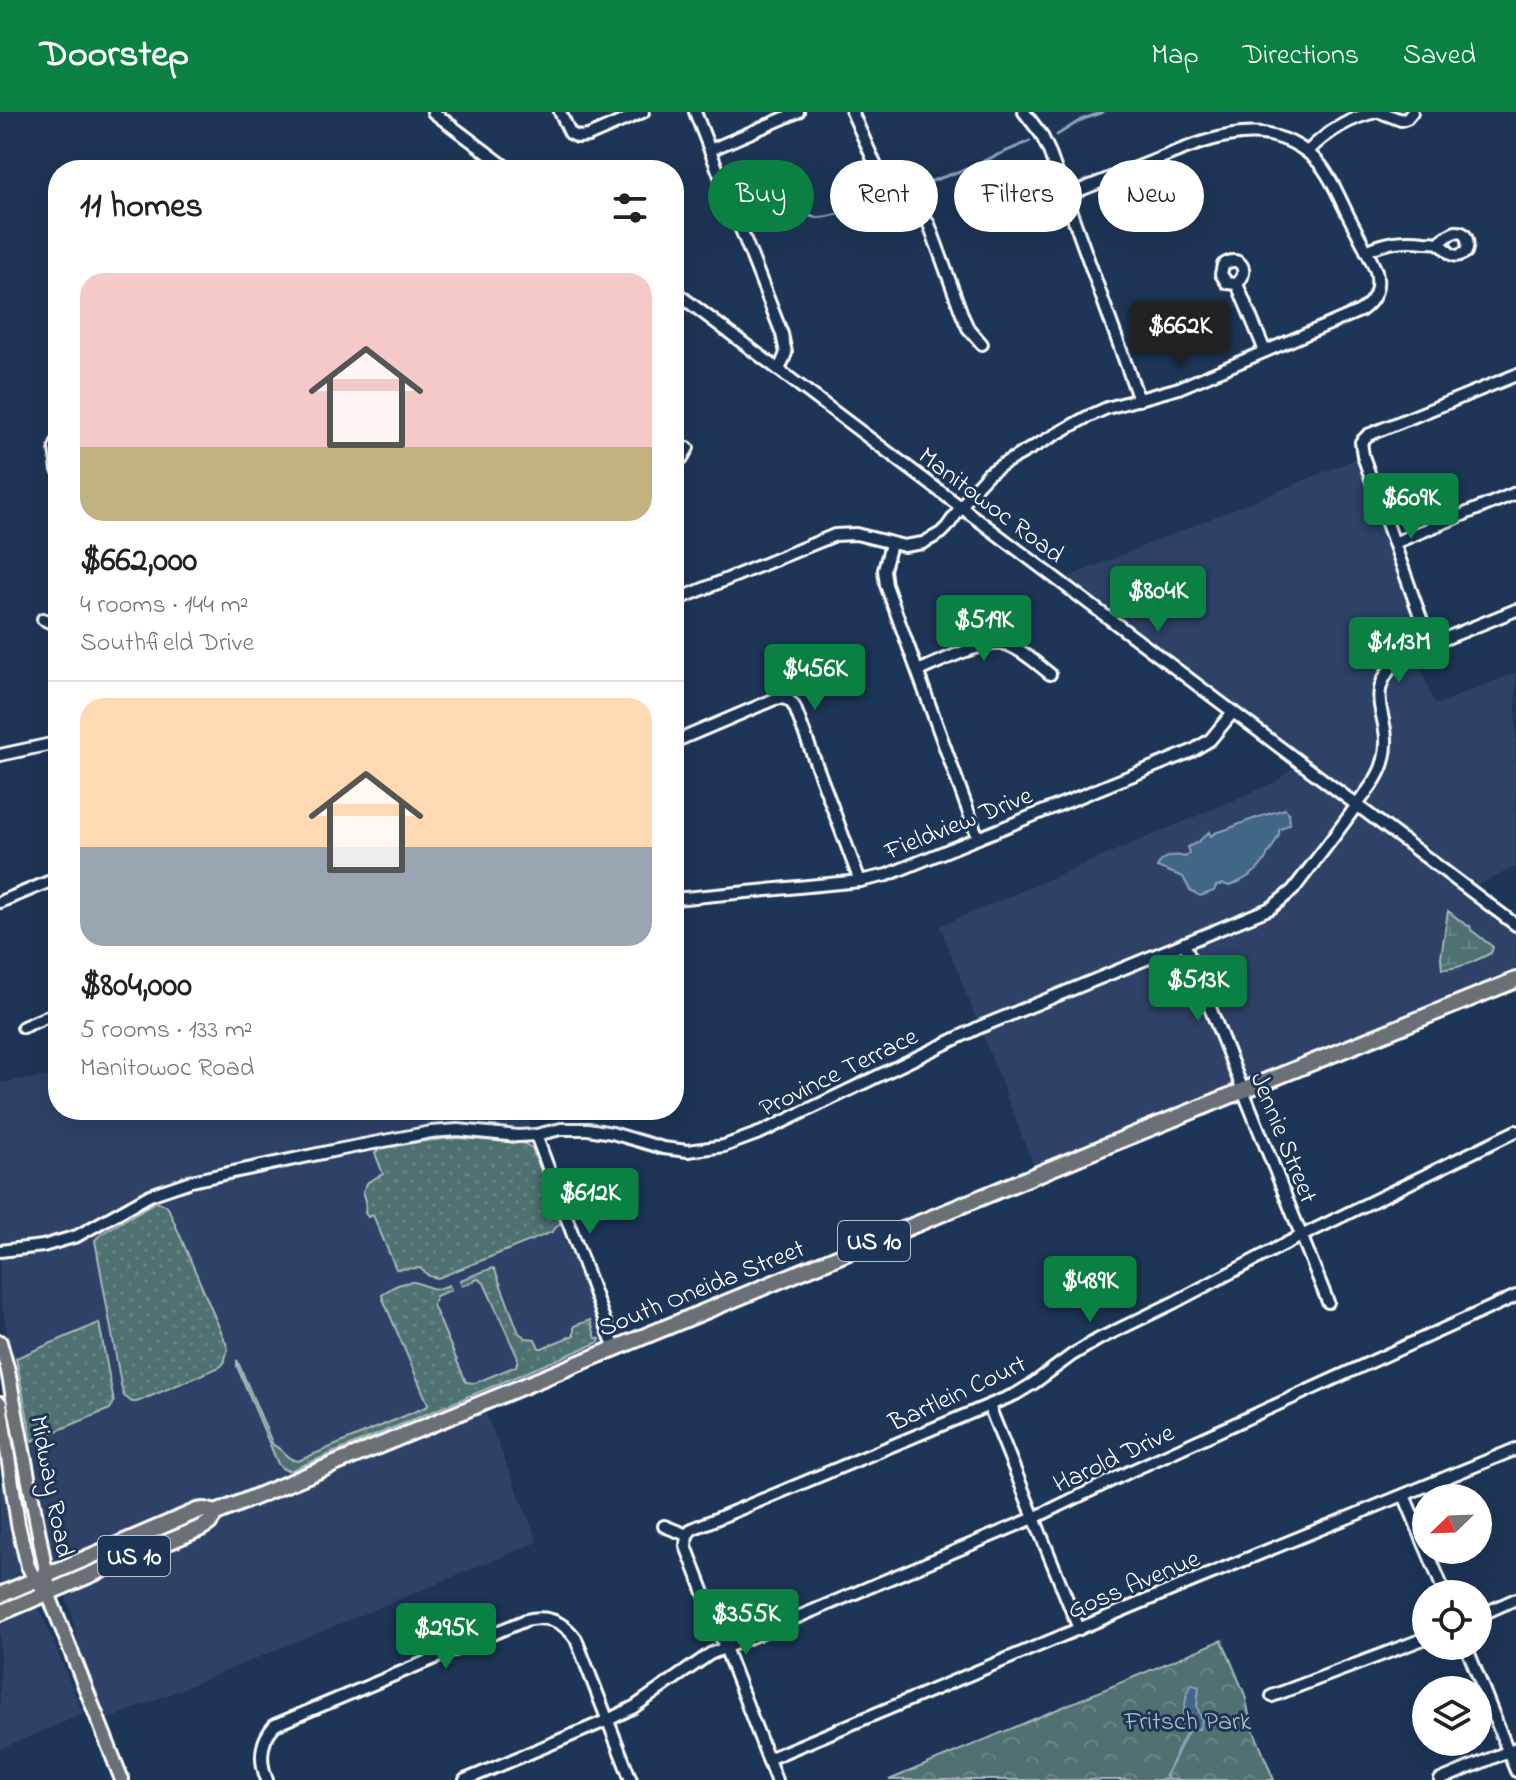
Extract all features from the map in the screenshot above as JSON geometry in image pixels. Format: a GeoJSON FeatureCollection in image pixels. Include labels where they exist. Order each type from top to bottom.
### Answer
{"type":"FeatureCollection","features":[{"type":"Feature","properties":{"kind":"highway","name":"South Oneida Street"},"geometry":{"type":"LineString","coordinates":[[0,1613],[201,1528],[216,1513],[1516,980]]}},
{"type":"Feature","properties":{"kind":"highway","name":"South Oneida Street"},"geometry":{"type":"LineString","coordinates":[[0,1595],[197,1511],[216,1513]]}},
{"type":"Feature","properties":{"kind":"main road","name":"Midway Road"},"geometry":{"type":"LineString","coordinates":[[0,1342],[35,1517],[41,1577],[122,1780]]}},
{"type":"Feature","properties":{"kind":"main road","name":"Midway Road"},"geometry":{"type":"LineString","coordinates":[[0,1403],[18,1524],[28,1566],[41,1577]]}},
{"type":"Feature","properties":{"kind":"street"},"geometry":{"type":"LineString","coordinates":[[433,112],[497,160]]}},
{"type":"Feature","properties":{"kind":"street"},"geometry":{"type":"LineString","coordinates":[[560,112],[567,128],[578,137],[588,136],[643,112]]}},
{"type":"Feature","properties":{"kind":"street"},"geometry":{"type":"LineString","coordinates":[[695,112],[782,334],[786,353],[779,370]]}},
{"type":"Feature","properties":{"kind":"street"},"geometry":{"type":"LineString","coordinates":[[710,150],[798,112]]}},
{"type":"Feature","properties":{"kind":"street"},"geometry":{"type":"LineString","coordinates":[[852,112],[880,175],[929,224],[963,317],[982,344]]}},
{"type":"Feature","properties":{"kind":"street"},"geometry":{"type":"LineString","coordinates":[[1024,112],[1041,134],[1051,160]]}},
{"type":"Feature","properties":{"kind":"street"},"geometry":{"type":"LineString","coordinates":[[1307,152],[1321,139],[1360,115],[1378,112],[1401,120],[1412,112]]}},
{"type":"Feature","properties":{"kind":"street"},"geometry":{"type":"LineString","coordinates":[[684,597],[835,535],[856,534],[904,546],[923,543],[941,533],[988,474],[1087,417],[1107,408],[1179,388],[1360,311],[1374,298],[1378,280],[1376,271],[1331,181],[1307,152],[1289,141],[1254,132],[1228,134],[1082,189]]}},
{"type":"Feature","properties":{"kind":"street"},"geometry":{"type":"LineString","coordinates":[[1078,232],[1139,400]]}},
{"type":"Feature","properties":{"kind":"street"},"geometry":{"type":"LineString","coordinates":[[1366,251],[1401,240],[1438,243]]}},
{"type":"Feature","properties":{"kind":"street"},"geometry":{"type":"LineString","coordinates":[[1237,284],[1265,351]]}},
{"type":"Feature","properties":{"kind":"street","name":"Manitowoc Road"},"geometry":{"type":"LineString","coordinates":[[684,299],[1516,925]]}},
{"type":"Feature","properties":{"kind":"street"},"geometry":{"type":"LineString","coordinates":[[1430,644],[1363,456],[1361,442],[1368,435],[1516,375]]}},
{"type":"Feature","properties":{"kind":"street"},"geometry":{"type":"LineString","coordinates":[[684,455],[688,448]]}},
{"type":"Feature","properties":{"kind":"street"},"geometry":{"type":"LineString","coordinates":[[1394,543],[1516,493]]}},
{"type":"Feature","properties":{"kind":"street"},"geometry":{"type":"LineString","coordinates":[[891,544],[884,577],[978,838]]}},
{"type":"Feature","properties":{"kind":"street","name":"Province Terrace"},"geometry":{"type":"LineString","coordinates":[[0,1251],[43,1246],[77,1236],[150,1195],[182,1184],[431,1132],[458,1130],[508,1136],[588,1129],[676,1151],[700,1151],[724,1146],[792,1119],[980,1027],[1271,908],[1286,897],[1376,779],[1385,754],[1379,700],[1388,669],[1402,656],[1516,610]]}},
{"type":"Feature","properties":{"kind":"street"},"geometry":{"type":"LineString","coordinates":[[43,619],[48,621]]}},
{"type":"Feature","properties":{"kind":"street"},"geometry":{"type":"LineString","coordinates":[[918,671],[996,643],[1020,651],[1050,674]]}},
{"type":"Feature","properties":{"kind":"street"},"geometry":{"type":"LineString","coordinates":[[684,738],[769,701],[780,698],[789,700],[795,708],[860,881]]}},
{"type":"Feature","properties":{"kind":"street","name":"Fieldview Drive"},"geometry":{"type":"LineString","coordinates":[[684,898],[860,881],[887,875],[1192,751],[1210,740],[1233,712]]}},
{"type":"Feature","properties":{"kind":"street"},"geometry":{"type":"LineString","coordinates":[[0,755],[48,747]]}},
{"type":"Feature","properties":{"kind":"street"},"geometry":{"type":"LineString","coordinates":[[0,902],[48,882]]}},
{"type":"Feature","properties":{"kind":"street","name":"Jennie Street"},"geometry":{"type":"LineString","coordinates":[[1184,943],[1328,1302]]}},
{"type":"Feature","properties":{"kind":"street"},"geometry":{"type":"LineString","coordinates":[[23,1027],[48,1016]]}},
{"type":"Feature","properties":{"kind":"street","name":"Bartlein Court"},"geometry":{"type":"LineString","coordinates":[[687,1535],[692,1529],[989,1406],[1034,1383],[1084,1347],[1516,1131]]}},
{"type":"Feature","properties":{"kind":"street"},"geometry":{"type":"LineString","coordinates":[[536,1135],[615,1349]]}},
{"type":"Feature","properties":{"kind":"street","name":"Harold Drive"},"geometry":{"type":"LineString","coordinates":[[465,1780],[608,1720],[644,1701],[701,1659],[725,1647],[1034,1518],[1516,1296]]}},
{"type":"Feature","properties":{"kind":"street"},"geometry":{"type":"LineString","coordinates":[[989,1406],[1079,1629]]}},
{"type":"Feature","properties":{"kind":"street","name":"Goss Avenue"},"geometry":{"type":"LineString","coordinates":[[768,1759],[1516,1449]]}},
{"type":"Feature","properties":{"kind":"street"},"geometry":{"type":"LineString","coordinates":[[1404,1495],[1412,1515]]}},
{"type":"Feature","properties":{"kind":"street"},"geometry":{"type":"LineString","coordinates":[[664,1526],[687,1535],[686,1546],[776,1780]]}},
{"type":"Feature","properties":{"kind":"street"},"geometry":{"type":"LineString","coordinates":[[1492,1610],[1516,1599]]}},
{"type":"Feature","properties":{"kind":"street"},"geometry":{"type":"LineString","coordinates":[[267,1780],[261,1762],[262,1746],[275,1725],[540,1617],[557,1621],[576,1639],[631,1780]]}},
{"type":"Feature","properties":{"kind":"street"},"geometry":{"type":"LineString","coordinates":[[1272,1696],[1412,1643]]}},
{"type":"Feature","properties":{"kind":"street"},"geometry":{"type":"LineString","coordinates":[[1472,1660],[1512,1750],[1516,1771]]}},
{"type":"Feature","properties":{"kind":"street"},"geometry":{"type":"LineString","coordinates":[[1440,1780],[1512,1750]]}},
{"type":"Feature","properties":{"kind":"shaded area"},"geometry":{"type":"Polygon","coordinates":[[[1356,459],[1419,635],[1411,643],[1435,705],[1516,672],[1516,867],[1469,889],[1516,925],[1516,971],[1489,991],[1037,1174],[940,926],[1276,782],[1305,756],[1068,577],[1356,459]]]}},
{"type":"Feature","properties":{"kind":"shaded area"},"geometry":{"type":"Polygon","coordinates":[[[1285,809],[1289,813],[1290,824],[1279,830],[1270,852],[1257,870],[1235,884],[1216,886],[1214,891],[1200,896],[1190,890],[1183,877],[1157,867],[1169,857],[1185,857],[1189,853],[1187,847],[1209,832],[1211,836],[1285,809]]]}},
{"type":"Feature","properties":{"kind":"shaded area"},"geometry":{"type":"Polygon","coordinates":[[[48,1076],[48,1120],[529,1120],[615,1349],[482,1404],[538,1542],[107,1720],[92,1710],[71,1612],[44,1530],[0,1295],[0,1083],[48,1076]]]}},
{"type":"Feature","properties":{"kind":"shaded area"},"geometry":{"type":"Polygon","coordinates":[[[4,1486],[21,1563],[14,1579],[0,1587],[0,1487],[4,1486]]]}},
{"type":"Feature","properties":{"kind":"shaded area"},"geometry":{"type":"Polygon","coordinates":[[[29,1605],[38,1608],[42,1614],[83,1714],[0,1749],[0,1617],[29,1605]]]}},
{"type":"Feature","properties":{"kind":"shaded area"},"geometry":{"type":"Polygon","coordinates":[[[1192,1684],[1199,1687],[1197,1706],[1202,1721],[1199,1729],[1182,1725],[1187,1692],[1192,1684]]]}},
{"type":"Feature","properties":{"kind":"green space"},"geometry":{"type":"Polygon","coordinates":[[[1448,911],[1493,947],[1491,953],[1461,966],[1442,969],[1448,911]]]}},
{"type":"Feature","properties":{"kind":"green space"},"geometry":{"type":"Polygon","coordinates":[[[459,1138],[523,1143],[532,1148],[561,1222],[552,1232],[438,1278],[429,1276],[420,1268],[396,1269],[373,1215],[368,1217],[365,1213],[363,1191],[368,1182],[383,1174],[375,1153],[379,1149],[399,1145],[459,1138]]]}},
{"type":"Feature","properties":{"kind":"green space"},"geometry":{"type":"Polygon","coordinates":[[[155,1202],[166,1205],[169,1210],[228,1348],[220,1367],[132,1402],[122,1390],[95,1240],[155,1202]]]}},
{"type":"Feature","properties":{"kind":"green space"},"geometry":{"type":"Polygon","coordinates":[[[493,1268],[519,1333],[535,1339],[539,1348],[574,1335],[574,1326],[590,1320],[599,1342],[292,1470],[279,1466],[237,1360],[273,1445],[298,1461],[428,1406],[382,1295],[399,1284],[414,1282],[436,1289],[449,1285],[451,1290],[436,1296],[433,1305],[466,1382],[475,1383],[516,1366],[518,1358],[484,1283],[478,1279],[462,1286],[460,1280],[493,1268]]]}},
{"type":"Feature","properties":{"kind":"green space"},"geometry":{"type":"Polygon","coordinates":[[[99,1323],[114,1402],[110,1409],[32,1441],[16,1358],[99,1323]]]}},
{"type":"Feature","properties":{"kind":"green space","name":"Fritsch Park"},"geometry":{"type":"Polygon","coordinates":[[[1222,1640],[1245,1695],[1251,1724],[1274,1780],[889,1780],[1222,1640]]]}},
{"type":"Feature","properties":{"kind":"waterway"},"geometry":{"type":"LineString","coordinates":[[1057,135],[1081,120],[1103,112]]}},
{"type":"Feature","properties":{"kind":"waterway"},"geometry":{"type":"LineString","coordinates":[[938,179],[1030,141]]}},
{"type":"Feature","properties":{"kind":"waterway"},"geometry":{"type":"LineString","coordinates":[[814,216],[830,216]]}},
{"type":"Feature","properties":{"kind":"waterway"},"geometry":{"type":"LineString","coordinates":[[1168,1780],[1166,1775],[1189,1728]]}}]}
